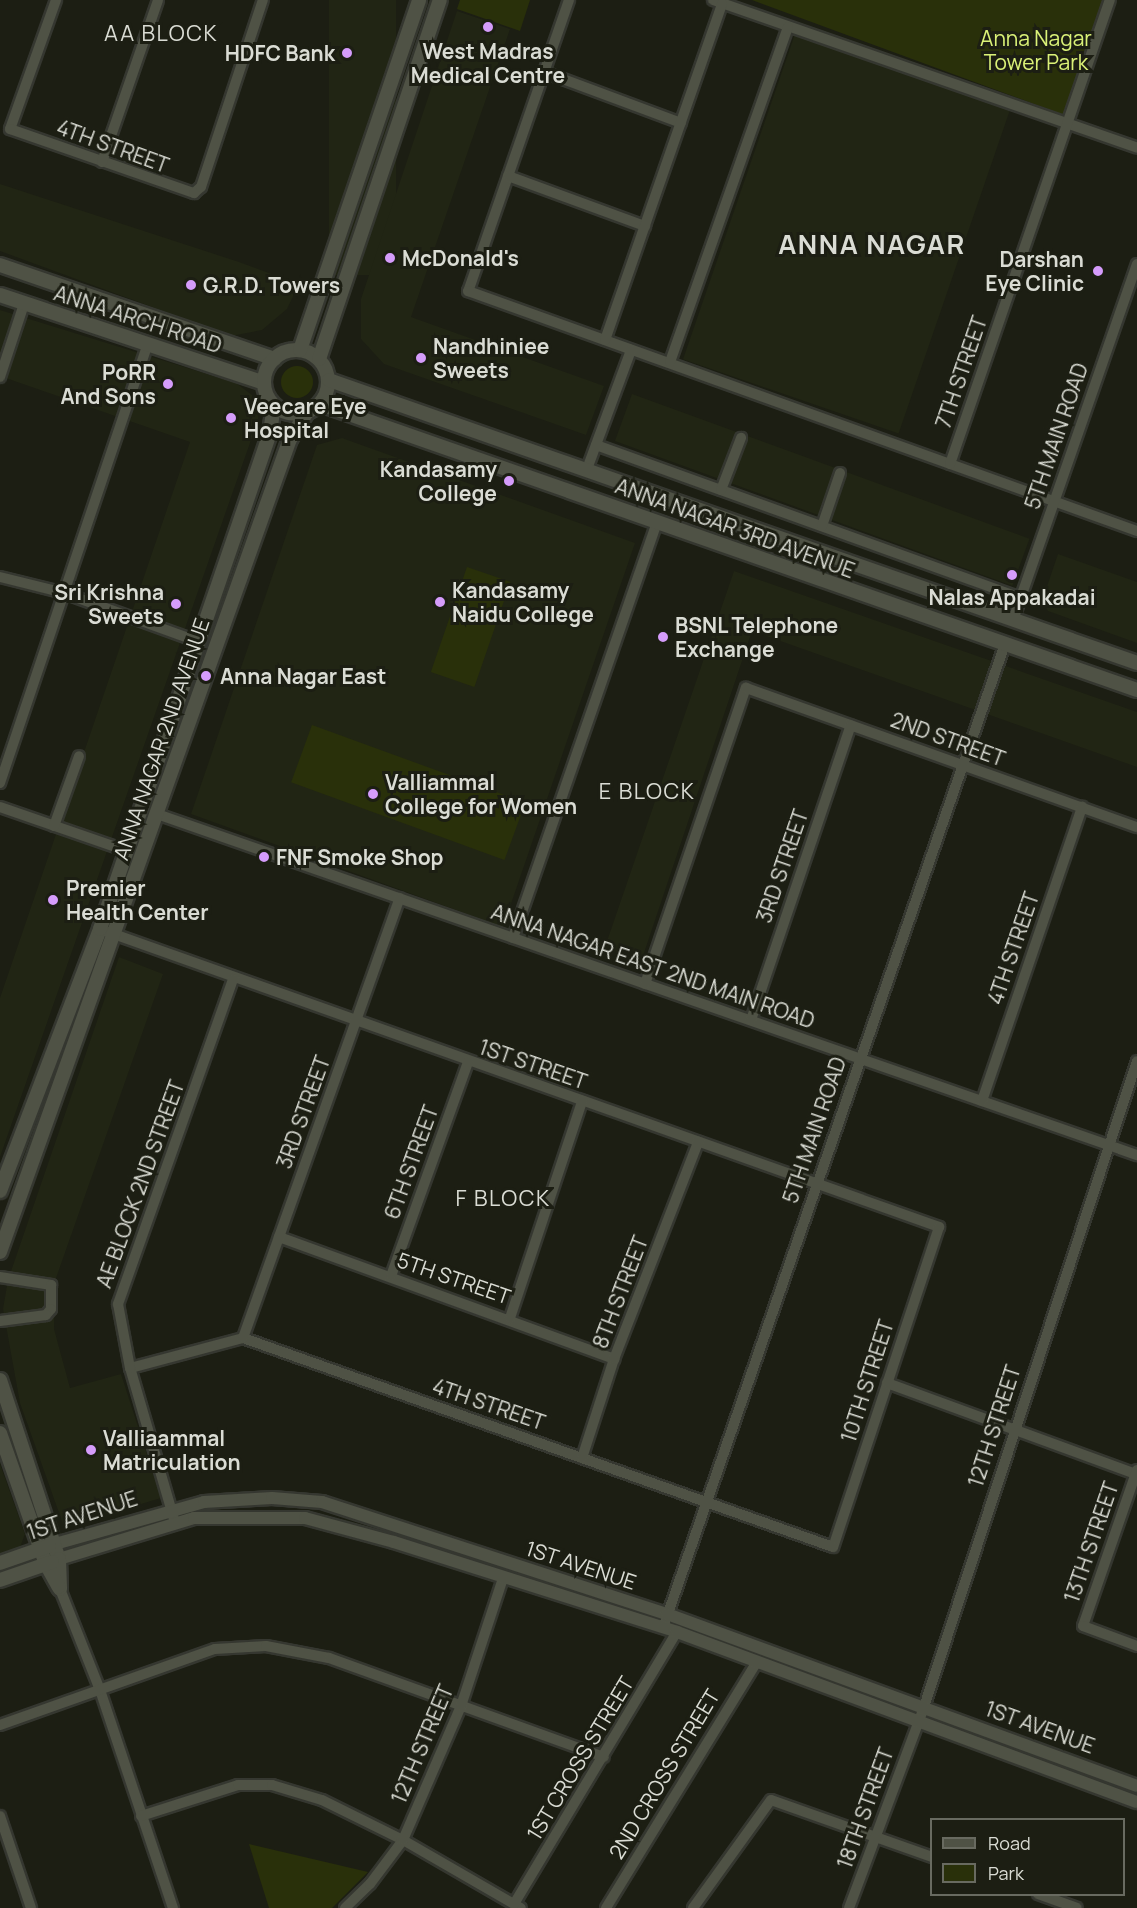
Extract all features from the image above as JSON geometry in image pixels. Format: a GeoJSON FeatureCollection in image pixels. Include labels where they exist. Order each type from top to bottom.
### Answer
{"type":"FeatureCollection","features":[{"type":"Feature","properties":{"kind":"main road"},"geometry":{"type":"LineString","coordinates":[[300,350],[419,0]]}},
{"type":"Feature","properties":{"kind":"main road"},"geometry":{"type":"LineString","coordinates":[[319,359],[440,0]]}},
{"type":"Feature","properties":{"kind":"main road"},"geometry":{"type":"LineString","coordinates":[[0,265],[273,359]]}},
{"type":"Feature","properties":{"kind":"main road","name":"ANNA ARCH ROAD"},"geometry":{"type":"LineString","coordinates":[[0,295],[258,381]]}},
{"type":"Feature","properties":{"kind":"main road"},"geometry":{"type":"LineString","coordinates":[[258,381],[273,359],[286,351],[300,350],[319,359],[329,380],[320,404],[308,412],[294,414],[274,405],[258,381],[260,354]]}},
{"type":"Feature","properties":{"kind":"main road","name":"ANNA NAGAR 3RD AVENUE"},"geometry":{"type":"LineString","coordinates":[[329,380],[1137,663]]}},
{"type":"Feature","properties":{"kind":"main road","name":"ANNA NAGAR 3RD AVENUE"},"geometry":{"type":"LineString","coordinates":[[320,404],[657,521],[1004,646],[1137,690]]}},
{"type":"Feature","properties":{"kind":"main road","name":"ANNA NAGAR 2ND AVENUE"},"geometry":{"type":"LineString","coordinates":[[0,1191],[100,929],[270,432],[274,405]]}},
{"type":"Feature","properties":{"kind":"main road","name":"ANNA NAGAR 2ND AVENUE"},"geometry":{"type":"LineString","coordinates":[[0,1252],[290,439],[308,412]]}},
{"type":"Feature","properties":{"kind":"main road"},"geometry":{"type":"LineString","coordinates":[[0,1380],[55,1544],[59,1559],[60,1589]]}},
{"type":"Feature","properties":{"kind":"main road"},"geometry":{"type":"LineString","coordinates":[[0,1433],[40,1549],[60,1589]]}},
{"type":"Feature","properties":{"kind":"main road","name":"1ST AVENUE"},"geometry":{"type":"LineString","coordinates":[[0,1563],[55,1544]]}},
{"type":"Feature","properties":{"kind":"main road","name":"1ST AVENUE"},"geometry":{"type":"LineString","coordinates":[[0,1580],[59,1559]]}},
{"type":"Feature","properties":{"kind":"street","name":"4TH STREET"},"geometry":{"type":"LineString","coordinates":[[56,0],[10,129],[183,192],[194,193],[201,187],[263,0]]}},
{"type":"Feature","properties":{"kind":"street"},"geometry":{"type":"LineString","coordinates":[[102,162],[158,0]]}},
{"type":"Feature","properties":{"kind":"street"},"geometry":{"type":"LineString","coordinates":[[569,0],[468,291],[1137,531]]}},
{"type":"Feature","properties":{"kind":"street","name":"7TH STREET"},"geometry":{"type":"LineString","coordinates":[[950,464],[1110,0]]}},
{"type":"Feature","properties":{"kind":"street"},"geometry":{"type":"LineString","coordinates":[[605,340],[681,123],[718,2],[1137,148]]}},
{"type":"Feature","properties":{"kind":"street"},"geometry":{"type":"LineString","coordinates":[[670,362],[788,27]]}},
{"type":"Feature","properties":{"kind":"street"},"geometry":{"type":"LineString","coordinates":[[544,72],[681,123]]}},
{"type":"Feature","properties":{"kind":"street"},"geometry":{"type":"LineString","coordinates":[[508,176],[645,226]]}},
{"type":"Feature","properties":{"kind":"street","name":"5TH MAIN ROAD"},"geometry":{"type":"LineString","coordinates":[[1013,620],[1137,264]]}},
{"type":"Feature","properties":{"kind":"street"},"geometry":{"type":"LineString","coordinates":[[0,377],[24,304]]}},
{"type":"Feature","properties":{"kind":"street"},"geometry":{"type":"LineString","coordinates":[[0,783],[147,345]]}},
{"type":"Feature","properties":{"kind":"street"},"geometry":{"type":"LineString","coordinates":[[587,469],[631,350]]}},
{"type":"Feature","properties":{"kind":"street"},"geometry":{"type":"LineString","coordinates":[[721,490],[741,438]]}},
{"type":"Feature","properties":{"kind":"street"},"geometry":{"type":"LineString","coordinates":[[596,445],[1021,598]]}},
{"type":"Feature","properties":{"kind":"street"},"geometry":{"type":"LineString","coordinates":[[822,526],[840,473]]}},
{"type":"Feature","properties":{"kind":"street"},"geometry":{"type":"LineString","coordinates":[[513,938],[657,521]]}},
{"type":"Feature","properties":{"kind":"street"},"geometry":{"type":"LineString","coordinates":[[0,577],[64,593],[199,642]]}},
{"type":"Feature","properties":{"kind":"street","name":"5TH MAIN ROAD"},"geometry":{"type":"LineString","coordinates":[[663,1628],[1004,646]]}},
{"type":"Feature","properties":{"kind":"street","name":"2ND STREET"},"geometry":{"type":"LineString","coordinates":[[645,984],[746,688],[1137,827]]}},
{"type":"Feature","properties":{"kind":"street","name":"3RD STREET"},"geometry":{"type":"LineString","coordinates":[[751,1020],[851,725]]}},
{"type":"Feature","properties":{"kind":"street"},"geometry":{"type":"LineString","coordinates":[[54,826],[79,756]]}},
{"type":"Feature","properties":{"kind":"street"},"geometry":{"type":"LineString","coordinates":[[0,807],[127,851]]}},
{"type":"Feature","properties":{"kind":"street","name":"4TH STREET"},"geometry":{"type":"LineString","coordinates":[[982,1101],[1082,807]]}},
{"type":"Feature","properties":{"kind":"street","name":"ANNA NAGAR EAST 2ND MAIN ROAD"},"geometry":{"type":"LineString","coordinates":[[157,814],[1137,1155]]}},
{"type":"Feature","properties":{"kind":"street","name":"3RD STREET"},"geometry":{"type":"LineString","coordinates":[[243,1338],[399,898]]}},
{"type":"Feature","properties":{"kind":"street","name":"1ST STREET"},"geometry":{"type":"LineString","coordinates":[[100,929],[233,979],[939,1227]]}},
{"type":"Feature","properties":{"kind":"street","name":"AE BLOCK 2ND STREET"},"geometry":{"type":"LineString","coordinates":[[173,1515],[130,1368],[118,1304],[233,979]]}},
{"type":"Feature","properties":{"kind":"street"},"geometry":{"type":"LineString","coordinates":[[1109,1145],[1137,1061]]}},
{"type":"Feature","properties":{"kind":"street","name":"6TH STREET"},"geometry":{"type":"LineString","coordinates":[[391,1276],[468,1062]]}},
{"type":"Feature","properties":{"kind":"street"},"geometry":{"type":"LineString","coordinates":[[510,1318],[582,1101]]}},
{"type":"Feature","properties":{"kind":"street","name":"8TH STREET"},"geometry":{"type":"LineString","coordinates":[[582,1458],[615,1359],[698,1142]]}},
{"type":"Feature","properties":{"kind":"street","name":"12TH STREET"},"geometry":{"type":"LineString","coordinates":[[918,1721],[1109,1145]]}},
{"type":"Feature","properties":{"kind":"street","name":"10TH STREET"},"geometry":{"type":"LineString","coordinates":[[833,1547],[939,1227]]}},
{"type":"Feature","properties":{"kind":"street","name":"5TH STREET"},"geometry":{"type":"LineString","coordinates":[[279,1237],[510,1318],[615,1359]]}},
{"type":"Feature","properties":{"kind":"street"},"geometry":{"type":"LineString","coordinates":[[0,1277],[51,1285],[51,1308],[46,1315],[0,1321]]}},
{"type":"Feature","properties":{"kind":"street","name":"4TH STREET"},"geometry":{"type":"LineString","coordinates":[[243,1338],[833,1547]]}},
{"type":"Feature","properties":{"kind":"street"},"geometry":{"type":"LineString","coordinates":[[130,1368],[243,1338]]}},
{"type":"Feature","properties":{"kind":"street"},"geometry":{"type":"LineString","coordinates":[[887,1383],[1013,1430],[1136,1472]]}},
{"type":"Feature","properties":{"kind":"street","name":"13TH STREET"},"geometry":{"type":"LineString","coordinates":[[1136,1472],[1083,1626],[1137,1646]]}},
{"type":"Feature","properties":{"kind":"street","name":"1ST AVENUE"},"geometry":{"type":"LineString","coordinates":[[59,1559],[204,1502],[272,1498],[322,1503],[667,1614],[1137,1786]]}},
{"type":"Feature","properties":{"kind":"street","name":"1ST AVENUE"},"geometry":{"type":"LineString","coordinates":[[55,1544],[173,1515],[305,1518],[394,1542],[677,1632],[1137,1802]]}},
{"type":"Feature","properties":{"kind":"street","name":"12TH STREET"},"geometry":{"type":"LineString","coordinates":[[345,1908],[370,1884],[403,1840],[461,1706],[503,1578]]}},
{"type":"Feature","properties":{"kind":"street"},"geometry":{"type":"LineString","coordinates":[[60,1589],[100,1690],[173,1908]]}},
{"type":"Feature","properties":{"kind":"street","name":"1ST CROSS STREET"},"geometry":{"type":"LineString","coordinates":[[518,1906],[677,1632]]}},
{"type":"Feature","properties":{"kind":"street"},"geometry":{"type":"LineString","coordinates":[[0,1725],[215,1649],[266,1646],[329,1658],[604,1757]]}},
{"type":"Feature","properties":{"kind":"street","name":"2ND CROSS STREET"},"geometry":{"type":"LineString","coordinates":[[606,1908],[757,1662]]}},
{"type":"Feature","properties":{"kind":"street","name":"18TH STREET"},"geometry":{"type":"LineString","coordinates":[[849,1908],[918,1721]]}},
{"type":"Feature","properties":{"kind":"street"},"geometry":{"type":"LineString","coordinates":[[141,1816],[238,1785],[272,1785],[322,1800],[403,1840],[518,1906]]}},
{"type":"Feature","properties":{"kind":"street"},"geometry":{"type":"LineString","coordinates":[[693,1908],[771,1800],[930,1856]]}},
{"type":"Feature","properties":{"kind":"street"},"geometry":{"type":"LineString","coordinates":[[0,1816],[31,1908]]}},
{"type":"Feature","properties":{"kind":"street"},"geometry":{"type":"LineString","coordinates":[[1044,1896],[1077,1908]]}},
{"type":"Feature","properties":{"kind":"shaded area"},"geometry":{"type":"Polygon","coordinates":[[[329,0],[396,0],[396,275],[329,275],[329,0]]]}},
{"type":"Feature","properties":{"kind":"shaded area"},"geometry":{"type":"Polygon","coordinates":[[[457,11],[510,29],[411,317],[604,386],[586,435],[384,364],[361,339],[361,299],[457,11]]]}},
{"type":"Feature","properties":{"kind":"shaded area"},"geometry":{"type":"Polygon","coordinates":[[[795,34],[1011,108],[899,433],[683,359],[795,34]]]}},
{"type":"Feature","properties":{"kind":"shaded area"},"geometry":{"type":"Polygon","coordinates":[[[0,184],[239,262],[299,284],[287,309],[262,330],[231,336],[0,251],[0,184]]]}},
{"type":"Feature","properties":{"kind":"shaded area"},"geometry":{"type":"Polygon","coordinates":[[[0,310],[236,383],[260,401],[258,420],[0,1157],[0,998],[190,442],[0,376],[0,310]]]}},
{"type":"Feature","properties":{"kind":"shaded area"},"geometry":{"type":"Polygon","coordinates":[[[632,394],[1029,539],[1012,586],[615,441],[632,394]]]}},
{"type":"Feature","properties":{"kind":"shaded area"},"geometry":{"type":"Polygon","coordinates":[[[342,438],[635,543],[503,927],[191,814],[317,445],[342,438]]]}},
{"type":"Feature","properties":{"kind":"shaded area"},"geometry":{"type":"Polygon","coordinates":[[[1058,554],[1137,582],[1137,643],[1048,611],[1042,601],[1058,554]]]}},
{"type":"Feature","properties":{"kind":"shaded area"},"geometry":{"type":"Polygon","coordinates":[[[734,571],[1137,712],[1137,767],[752,631],[642,959],[605,947],[734,571]]]}},
{"type":"Feature","properties":{"kind":"shaded area"},"geometry":{"type":"Polygon","coordinates":[[[119,957],[163,974],[55,1281],[54,1329],[70,1388],[121,1374],[161,1498],[64,1527],[20,1403],[3,1309],[8,1280],[119,957]]]}},
{"type":"Feature","properties":{"kind":"shaded area"},"geometry":{"type":"Polygon","coordinates":[[[0,1464],[25,1534],[19,1550],[0,1556],[0,1464]]]}},
{"type":"Feature","properties":{"kind":"green space"},"geometry":{"type":"Polygon","coordinates":[[[460,0],[530,0],[520,31],[457,9],[460,0]]]}},
{"type":"Feature","properties":{"kind":"green space","name":"Anna Nagar Tower Park"},"geometry":{"type":"Polygon","coordinates":[[[752,0],[1107,0],[1067,116],[752,0]]]}},
{"type":"Feature","properties":{"kind":"green space"},"geometry":{"type":"Polygon","coordinates":[[[297,366],[308,371],[313,382],[308,393],[297,398],[286,393],[281,382],[286,371],[297,366]]]}},
{"type":"Feature","properties":{"kind":"green space"},"geometry":{"type":"Polygon","coordinates":[[[467,567],[510,582],[474,687],[431,672],[467,567]]]}},
{"type":"Feature","properties":{"kind":"green space"},"geometry":{"type":"Polygon","coordinates":[[[312,725],[525,803],[504,860],[291,782],[312,725]]]}},
{"type":"Feature","properties":{"kind":"green space"},"geometry":{"type":"Polygon","coordinates":[[[249,1844],[368,1872],[332,1908],[269,1908],[249,1844]]]}},
{"type":"Feature","properties":{"kind":"place","name":"West Madras Medical Centre"},"geometry":{"type":"Point","coordinates":[488,27]}},
{"type":"Feature","properties":{"kind":"place","name":"HDFC Bank"},"geometry":{"type":"Point","coordinates":[347,53]}},
{"type":"Feature","properties":{"kind":"place","name":"McDonald's"},"geometry":{"type":"Point","coordinates":[390,258]}},
{"type":"Feature","properties":{"kind":"place","name":"Darshan Eye Clinic"},"geometry":{"type":"Point","coordinates":[1098,271]}},
{"type":"Feature","properties":{"kind":"place","name":"G.R.D. Towers"},"geometry":{"type":"Point","coordinates":[191,285]}},
{"type":"Feature","properties":{"kind":"place","name":"Nandhiniee Sweets"},"geometry":{"type":"Point","coordinates":[421,358]}},
{"type":"Feature","properties":{"kind":"place","name":"PoRR And Sons"},"geometry":{"type":"Point","coordinates":[168,384]}},
{"type":"Feature","properties":{"kind":"place","name":"Veecare Eye Hospital"},"geometry":{"type":"Point","coordinates":[231,418]}},
{"type":"Feature","properties":{"kind":"place","name":"Kandasamy College"},"geometry":{"type":"Point","coordinates":[509,481]}},
{"type":"Feature","properties":{"kind":"place","name":"Nalas Appakadai"},"geometry":{"type":"Point","coordinates":[1012,575]}},
{"type":"Feature","properties":{"kind":"place","name":"Kandasamy Naidu College"},"geometry":{"type":"Point","coordinates":[440,602]}},
{"type":"Feature","properties":{"kind":"place","name":"Sri Krishna Sweets"},"geometry":{"type":"Point","coordinates":[176,604]}},
{"type":"Feature","properties":{"kind":"place","name":"BSNL Telephone Exchange"},"geometry":{"type":"Point","coordinates":[663,637]}},
{"type":"Feature","properties":{"kind":"place","name":"Anna Nagar East"},"geometry":{"type":"Point","coordinates":[206,676]}},
{"type":"Feature","properties":{"kind":"place","name":"Valliammal College for Women"},"geometry":{"type":"Point","coordinates":[373,794]}},
{"type":"Feature","properties":{"kind":"place","name":"FNF Smoke Shop"},"geometry":{"type":"Point","coordinates":[264,857]}},
{"type":"Feature","properties":{"kind":"place","name":"Premier Health Center"},"geometry":{"type":"Point","coordinates":[53,900]}},
{"type":"Feature","properties":{"kind":"place","name":"Valliaammal Matriculation"},"geometry":{"type":"Point","coordinates":[91,1450]}},
{"type":"Feature","properties":{"kind":"district","name":"AA BLOCK"},"geometry":{"type":"Point","coordinates":[161,34]}},
{"type":"Feature","properties":{"kind":"district","name":"ANNA NAGAR"},"geometry":{"type":"Point","coordinates":[872,244]}},
{"type":"Feature","properties":{"kind":"district","name":"E BLOCK"},"geometry":{"type":"Point","coordinates":[647,792]}},
{"type":"Feature","properties":{"kind":"district","name":"F BLOCK"},"geometry":{"type":"Point","coordinates":[503,1199]}}]}
